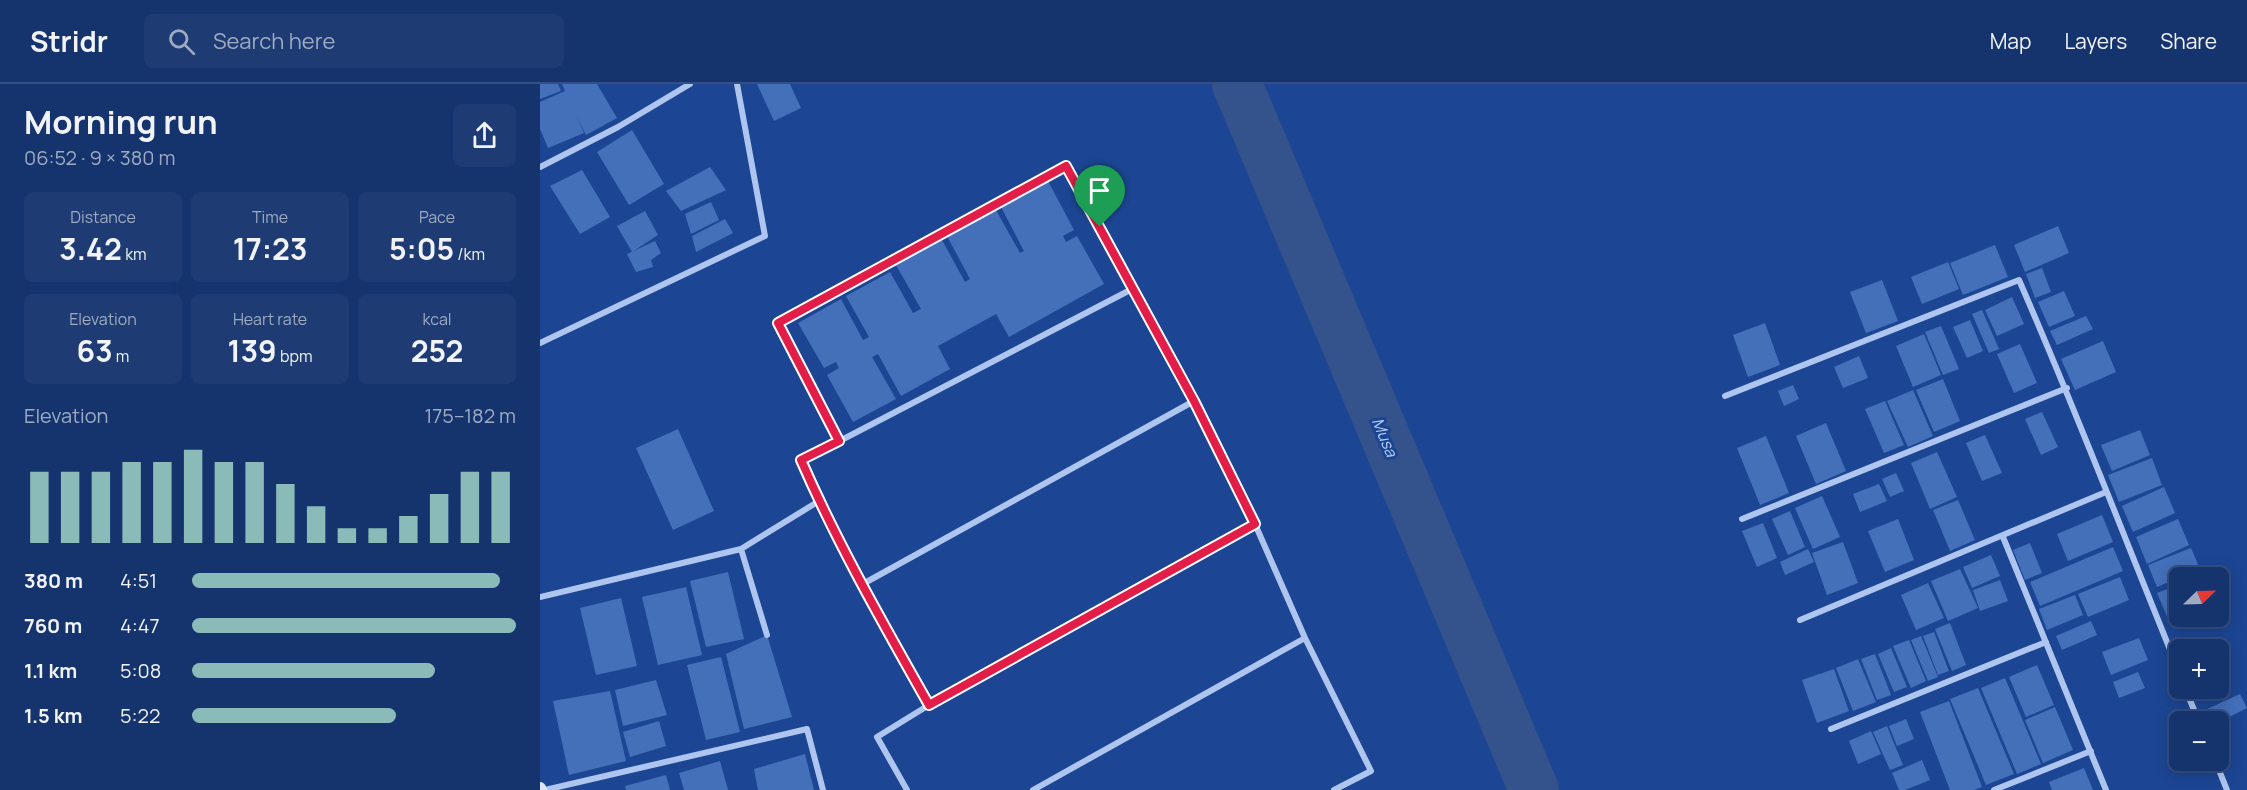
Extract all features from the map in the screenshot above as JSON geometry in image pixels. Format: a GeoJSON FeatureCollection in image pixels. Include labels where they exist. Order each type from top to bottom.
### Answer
{"type":"FeatureCollection","features":[{"type":"Feature","properties":{"kind":"street"},"geometry":{"type":"LineString","coordinates":[[540,167],[618,127],[690,84]]}},
{"type":"Feature","properties":{"kind":"street"},"geometry":{"type":"LineString","coordinates":[[540,343],[765,236],[738,84]]}},
{"type":"Feature","properties":{"kind":"street"},"geometry":{"type":"LineString","coordinates":[[839,441],[778,323],[1066,166],[1194,401],[1255,524],[1305,638],[1371,771],[1334,790]]}},
{"type":"Feature","properties":{"kind":"street"},"geometry":{"type":"LineString","coordinates":[[1725,396],[2019,280],[2067,388],[2106,492],[2169,647]]}},
{"type":"Feature","properties":{"kind":"street"},"geometry":{"type":"LineString","coordinates":[[929,705],[861,585],[801,460],[1134,288]]}},
{"type":"Feature","properties":{"kind":"street"},"geometry":{"type":"LineString","coordinates":[[1742,519],[2067,388]]}},
{"type":"Feature","properties":{"kind":"street"},"geometry":{"type":"LineString","coordinates":[[861,585],[1194,401]]}},
{"type":"Feature","properties":{"kind":"street"},"geometry":{"type":"LineString","coordinates":[[1800,620],[2106,492]]}},
{"type":"Feature","properties":{"kind":"street"},"geometry":{"type":"LineString","coordinates":[[540,597],[741,549],[819,501]]}},
{"type":"Feature","properties":{"kind":"street"},"geometry":{"type":"LineString","coordinates":[[907,790],[877,736],[1255,524]]}},
{"type":"Feature","properties":{"kind":"street"},"geometry":{"type":"LineString","coordinates":[[2003,537],[2106,790]]}},
{"type":"Feature","properties":{"kind":"street"},"geometry":{"type":"LineString","coordinates":[[741,549],[767,635]]}},
{"type":"Feature","properties":{"kind":"street"},"geometry":{"type":"LineString","coordinates":[[1033,790],[1305,638]]}},
{"type":"Feature","properties":{"kind":"street"},"geometry":{"type":"LineString","coordinates":[[1831,729],[2046,642]]}},
{"type":"Feature","properties":{"kind":"street"},"geometry":{"type":"LineString","coordinates":[[542,789],[807,729],[823,790]]}},
{"type":"Feature","properties":{"kind":"street"},"geometry":{"type":"LineString","coordinates":[[1994,790],[2091,752]]}},
{"type":"Feature","properties":{"kind":"street"},"geometry":{"type":"LineString","coordinates":[[2219,771],[2227,790]]}},
{"type":"Feature","properties":{"kind":"building"},"geometry":{"type":"Polygon","coordinates":[[[540,84],[558,84],[561,91],[540,99],[540,84]]]}},
{"type":"Feature","properties":{"kind":"building"},"geometry":{"type":"Polygon","coordinates":[[[562,84],[597,84],[617,118],[586,135],[577,117],[584,133],[548,148],[540,129],[540,102],[565,91],[562,84]]]}},
{"type":"Feature","properties":{"kind":"building"},"geometry":{"type":"Polygon","coordinates":[[[757,84],[790,84],[801,108],[774,121],[757,84]]]}},
{"type":"Feature","properties":{"kind":"building"},"geometry":{"type":"Polygon","coordinates":[[[632,130],[664,184],[629,205],[597,152],[632,130]]]}},
{"type":"Feature","properties":{"kind":"building"},"geometry":{"type":"Polygon","coordinates":[[[710,167],[726,190],[681,211],[666,191],[710,167]]]}},
{"type":"Feature","properties":{"kind":"building"},"geometry":{"type":"Polygon","coordinates":[[[582,170],[610,217],[580,234],[550,186],[582,170]]]}},
{"type":"Feature","properties":{"kind":"building"},"geometry":{"type":"Polygon","coordinates":[[[1048,181],[1074,230],[1063,236],[1066,242],[1077,236],[1104,284],[1009,337],[996,314],[938,346],[950,369],[901,396],[878,354],[872,357],[896,399],[853,422],[827,375],[839,368],[836,362],[824,368],[798,323],[841,299],[863,340],[869,337],[846,296],[890,272],[913,313],[921,309],[896,265],[942,240],[965,282],[970,279],[947,236],[996,210],[1020,253],[1024,251],[1001,207],[1048,181]]]}},
{"type":"Feature","properties":{"kind":"building"},"geometry":{"type":"Polygon","coordinates":[[[711,202],[719,220],[691,234],[685,214],[711,202]]]}},
{"type":"Feature","properties":{"kind":"building"},"geometry":{"type":"Polygon","coordinates":[[[645,211],[658,235],[632,252],[617,226],[645,211]]]}},
{"type":"Feature","properties":{"kind":"building"},"geometry":{"type":"Polygon","coordinates":[[[725,219],[733,233],[696,252],[692,236],[725,219]]]}},
{"type":"Feature","properties":{"kind":"building"},"geometry":{"type":"Polygon","coordinates":[[[2058,226],[2069,253],[2025,272],[2014,245],[2058,226]]]}},
{"type":"Feature","properties":{"kind":"building"},"geometry":{"type":"Polygon","coordinates":[[[655,241],[661,253],[651,260],[653,267],[636,272],[627,254],[655,241]]]}},
{"type":"Feature","properties":{"kind":"building"},"geometry":{"type":"Polygon","coordinates":[[[1995,245],[2008,277],[1963,295],[1950,263],[1995,245]]]}},
{"type":"Feature","properties":{"kind":"building"},"geometry":{"type":"Polygon","coordinates":[[[1948,262],[1959,289],[1922,304],[1911,277],[1948,262]]]}},
{"type":"Feature","properties":{"kind":"building"},"geometry":{"type":"Polygon","coordinates":[[[2042,268],[2051,292],[2035,298],[2026,274],[2042,268]]]}},
{"type":"Feature","properties":{"kind":"building"},"geometry":{"type":"Polygon","coordinates":[[[1882,280],[1898,321],[1866,333],[1850,292],[1882,280]]]}},
{"type":"Feature","properties":{"kind":"building"},"geometry":{"type":"Polygon","coordinates":[[[2064,291],[2075,316],[2049,327],[2038,302],[2064,291]]]}},
{"type":"Feature","properties":{"kind":"building"},"geometry":{"type":"Polygon","coordinates":[[[2012,297],[2024,324],[1997,336],[1985,310],[2012,297]]]}},
{"type":"Feature","properties":{"kind":"building"},"geometry":{"type":"Polygon","coordinates":[[[1982,310],[1999,349],[1989,353],[1972,314],[1982,310]]]}},
{"type":"Feature","properties":{"kind":"building"},"geometry":{"type":"Polygon","coordinates":[[[2086,316],[2093,329],[2057,345],[2050,331],[2086,316]]]}},
{"type":"Feature","properties":{"kind":"building"},"geometry":{"type":"Polygon","coordinates":[[[1970,320],[1983,351],[1967,358],[1953,327],[1970,320]]]}},
{"type":"Feature","properties":{"kind":"building"},"geometry":{"type":"Polygon","coordinates":[[[1765,323],[1780,365],[1748,377],[1733,335],[1765,323]]]}},
{"type":"Feature","properties":{"kind":"building"},"geometry":{"type":"Polygon","coordinates":[[[1941,326],[1959,369],[1943,375],[1925,332],[1941,326]]]}},
{"type":"Feature","properties":{"kind":"building"},"geometry":{"type":"Polygon","coordinates":[[[1924,334],[1941,375],[1913,387],[1896,346],[1924,334]]]}},
{"type":"Feature","properties":{"kind":"building"},"geometry":{"type":"Polygon","coordinates":[[[2103,341],[2116,372],[2075,390],[2061,359],[2103,341]]]}},
{"type":"Feature","properties":{"kind":"building"},"geometry":{"type":"Polygon","coordinates":[[[2020,344],[2037,383],[2014,393],[1997,354],[2020,344]]]}},
{"type":"Feature","properties":{"kind":"building"},"geometry":{"type":"Polygon","coordinates":[[[1859,356],[1868,378],[1843,388],[1834,367],[1859,356]]]}},
{"type":"Feature","properties":{"kind":"building"},"geometry":{"type":"Polygon","coordinates":[[[1943,379],[1960,421],[1934,432],[1916,390],[1943,379]]]}},
{"type":"Feature","properties":{"kind":"building"},"geometry":{"type":"Polygon","coordinates":[[[1793,385],[1799,399],[1784,406],[1778,391],[1793,385]]]}},
{"type":"Feature","properties":{"kind":"building"},"geometry":{"type":"Polygon","coordinates":[[[1913,390],[1933,436],[1908,447],[1887,401],[1913,390]]]}},
{"type":"Feature","properties":{"kind":"building"},"geometry":{"type":"Polygon","coordinates":[[[1885,401],[1904,445],[1884,453],[1865,409],[1885,401]]]}},
{"type":"Feature","properties":{"kind":"building"},"geometry":{"type":"Polygon","coordinates":[[[2042,412],[2058,447],[2041,455],[2025,419],[2042,412]]]}},
{"type":"Feature","properties":{"kind":"building"},"geometry":{"type":"Polygon","coordinates":[[[1826,423],[1846,471],[1816,484],[1796,436],[1826,423]]]}},
{"type":"Feature","properties":{"kind":"building"},"geometry":{"type":"Polygon","coordinates":[[[678,429],[714,511],[673,530],[636,448],[678,429]]]}},
{"type":"Feature","properties":{"kind":"building"},"geometry":{"type":"Polygon","coordinates":[[[2140,430],[2150,455],[2112,471],[2101,445],[2140,430]]]}},
{"type":"Feature","properties":{"kind":"building"},"geometry":{"type":"Polygon","coordinates":[[[1985,435],[2002,473],[1982,481],[1966,443],[1985,435]]]}},
{"type":"Feature","properties":{"kind":"building"},"geometry":{"type":"Polygon","coordinates":[[[1766,436],[1789,493],[1760,505],[1737,448],[1766,436]]]}},
{"type":"Feature","properties":{"kind":"building"},"geometry":{"type":"Polygon","coordinates":[[[1937,452],[1957,497],[1930,509],[1911,463],[1937,452]]]}},
{"type":"Feature","properties":{"kind":"building"},"geometry":{"type":"Polygon","coordinates":[[[2152,458],[2162,485],[2119,502],[2108,475],[2152,458]]]}},
{"type":"Feature","properties":{"kind":"building"},"geometry":{"type":"Polygon","coordinates":[[[1896,473],[1904,491],[1890,497],[1882,479],[1896,473]]]}},
{"type":"Feature","properties":{"kind":"building"},"geometry":{"type":"Polygon","coordinates":[[[1879,484],[1887,501],[1860,512],[1853,494],[1879,484]]]}},
{"type":"Feature","properties":{"kind":"building"},"geometry":{"type":"Polygon","coordinates":[[[2164,487],[2175,513],[2133,532],[2122,506],[2164,487]]]}},
{"type":"Feature","properties":{"kind":"building"},"geometry":{"type":"Polygon","coordinates":[[[1822,496],[1840,537],[1813,549],[1795,508],[1822,496]]]}},
{"type":"Feature","properties":{"kind":"building"},"geometry":{"type":"Polygon","coordinates":[[[1958,500],[1975,540],[1950,551],[1933,510],[1958,500]]]}},
{"type":"Feature","properties":{"kind":"building"},"geometry":{"type":"Polygon","coordinates":[[[1790,511],[1805,547],[1788,555],[1772,519],[1790,511]]]}},
{"type":"Feature","properties":{"kind":"building"},"geometry":{"type":"Polygon","coordinates":[[[2102,515],[2113,542],[2068,561],[2057,534],[2102,515]]]}},
{"type":"Feature","properties":{"kind":"building"},"geometry":{"type":"Polygon","coordinates":[[[1898,519],[1914,560],[1885,572],[1868,531],[1898,519]]]}},
{"type":"Feature","properties":{"kind":"building"},"geometry":{"type":"Polygon","coordinates":[[[2178,519],[2189,545],[2147,564],[2136,537],[2178,519]]]}},
{"type":"Feature","properties":{"kind":"building"},"geometry":{"type":"Polygon","coordinates":[[[1763,523],[1777,558],[1757,567],[1742,531],[1763,523]]]}},
{"type":"Feature","properties":{"kind":"building"},"geometry":{"type":"Polygon","coordinates":[[[1843,542],[1858,583],[1827,595],[1812,553],[1843,542]]]}},
{"type":"Feature","properties":{"kind":"building"},"geometry":{"type":"Polygon","coordinates":[[[2030,543],[2042,573],[2025,580],[2013,550],[2030,543]]]}},
{"type":"Feature","properties":{"kind":"building"},"geometry":{"type":"Polygon","coordinates":[[[2113,547],[2123,571],[2040,606],[2030,582],[2113,547]]]}},
{"type":"Feature","properties":{"kind":"building"},"geometry":{"type":"Polygon","coordinates":[[[2191,548],[2199,567],[2169,567],[2169,582],[2157,587],[2148,565],[2191,548]]]}},
{"type":"Feature","properties":{"kind":"building"},"geometry":{"type":"Polygon","coordinates":[[[1808,549],[1814,562],[1785,575],[1780,562],[1808,549]]]}},
{"type":"Feature","properties":{"kind":"building"},"geometry":{"type":"Polygon","coordinates":[[[1991,555],[2000,576],[1972,588],[1963,567],[1991,555]]]}},
{"type":"Feature","properties":{"kind":"building"},"geometry":{"type":"Polygon","coordinates":[[[1960,569],[1978,608],[1948,621],[1931,581],[1960,569]]]}},
{"type":"Feature","properties":{"kind":"building"},"geometry":{"type":"Polygon","coordinates":[[[728,572],[744,639],[706,647],[690,581],[728,572]]]}},
{"type":"Feature","properties":{"kind":"building"},"geometry":{"type":"Polygon","coordinates":[[[2120,577],[2129,600],[2088,617],[2078,594],[2120,577]]]}},
{"type":"Feature","properties":{"kind":"building"},"geometry":{"type":"Polygon","coordinates":[[[2000,580],[2008,601],[1980,611],[1973,590],[2000,580]]]}},
{"type":"Feature","properties":{"kind":"building"},"geometry":{"type":"Polygon","coordinates":[[[1928,583],[1944,618],[1916,630],[1901,595],[1928,583]]]}},
{"type":"Feature","properties":{"kind":"building"},"geometry":{"type":"Polygon","coordinates":[[[686,587],[702,655],[658,665],[642,597],[686,587]]]}},
{"type":"Feature","properties":{"kind":"building"},"geometry":{"type":"Polygon","coordinates":[[[2169,588],[2169,621],[2157,593],[2169,588]]]}},
{"type":"Feature","properties":{"kind":"building"},"geometry":{"type":"Polygon","coordinates":[[[2075,595],[2083,615],[2047,630],[2039,609],[2075,595]]]}},
{"type":"Feature","properties":{"kind":"building"},"geometry":{"type":"Polygon","coordinates":[[[621,598],[637,666],[596,675],[580,608],[621,598]]]}},
{"type":"Feature","properties":{"kind":"building"},"geometry":{"type":"Polygon","coordinates":[[[2091,621],[2097,635],[2062,650],[2056,636],[2091,621]]]}},
{"type":"Feature","properties":{"kind":"building"},"geometry":{"type":"Polygon","coordinates":[[[1950,623],[1966,665],[1952,671],[1935,629],[1950,623]]]}},
{"type":"Feature","properties":{"kind":"building"},"geometry":{"type":"Polygon","coordinates":[[[1934,632],[1949,671],[1938,675],[1923,636],[1934,632]]]}},
{"type":"Feature","properties":{"kind":"building"},"geometry":{"type":"Polygon","coordinates":[[[767,635],[792,717],[744,729],[726,654],[767,635]]]}},
{"type":"Feature","properties":{"kind":"building"},"geometry":{"type":"Polygon","coordinates":[[[1921,636],[1938,677],[1928,681],[1911,640],[1921,636]]]}},
{"type":"Feature","properties":{"kind":"building"},"geometry":{"type":"Polygon","coordinates":[[[2139,638],[2148,660],[2111,675],[2102,652],[2139,638]]]}},
{"type":"Feature","properties":{"kind":"building"},"geometry":{"type":"Polygon","coordinates":[[[1909,640],[1926,681],[1911,688],[1893,646],[1909,640]]]}},
{"type":"Feature","properties":{"kind":"building"},"geometry":{"type":"Polygon","coordinates":[[[1891,648],[1907,687],[1894,692],[1878,654],[1891,648]]]}},
{"type":"Feature","properties":{"kind":"building"},"geometry":{"type":"Polygon","coordinates":[[[1875,654],[1891,695],[1877,700],[1861,659],[1875,654]]]}},
{"type":"Feature","properties":{"kind":"building"},"geometry":{"type":"Polygon","coordinates":[[[721,657],[740,732],[706,740],[687,665],[721,657]]]}},
{"type":"Feature","properties":{"kind":"building"},"geometry":{"type":"Polygon","coordinates":[[[1858,659],[1876,702],[1853,711],[1836,668],[1858,659]]]}},
{"type":"Feature","properties":{"kind":"building"},"geometry":{"type":"Polygon","coordinates":[[[2037,665],[2054,705],[2026,717],[2009,677],[2037,665]]]}},
{"type":"Feature","properties":{"kind":"building"},"geometry":{"type":"Polygon","coordinates":[[[1834,669],[1849,711],[1817,723],[1802,680],[1834,669]]]}},
{"type":"Feature","properties":{"kind":"building"},"geometry":{"type":"Polygon","coordinates":[[[2138,672],[2145,688],[2119,698],[2113,682],[2138,672]]]}},
{"type":"Feature","properties":{"kind":"building"},"geometry":{"type":"Polygon","coordinates":[[[2005,678],[2041,764],[2017,774],[1981,688],[2005,678]]]}},
{"type":"Feature","properties":{"kind":"building"},"geometry":{"type":"Polygon","coordinates":[[[656,680],[667,715],[623,726],[615,690],[656,680]]]}},
{"type":"Feature","properties":{"kind":"building"},"geometry":{"type":"Polygon","coordinates":[[[1978,688],[2014,774],[1986,785],[1950,699],[1978,688]]]}},
{"type":"Feature","properties":{"kind":"building"},"geometry":{"type":"Polygon","coordinates":[[[610,691],[626,761],[569,775],[553,701],[610,691]]]}},
{"type":"Feature","properties":{"kind":"building"},"geometry":{"type":"Polygon","coordinates":[[[2240,694],[2247,708],[2229,717],[2229,711],[2205,710],[2240,694]]]}},
{"type":"Feature","properties":{"kind":"building"},"geometry":{"type":"Polygon","coordinates":[[[1949,701],[1982,787],[1974,790],[1950,790],[1920,712],[1949,701]]]}},
{"type":"Feature","properties":{"kind":"building"},"geometry":{"type":"Polygon","coordinates":[[[2055,707],[2073,750],[2043,763],[2025,720],[2055,707]]]}},
{"type":"Feature","properties":{"kind":"building"},"geometry":{"type":"Polygon","coordinates":[[[1906,719],[1914,739],[1897,746],[1889,726],[1906,719]]]}},
{"type":"Feature","properties":{"kind":"building"},"geometry":{"type":"Polygon","coordinates":[[[659,721],[666,746],[630,757],[623,732],[659,721]]]}},
{"type":"Feature","properties":{"kind":"building"},"geometry":{"type":"Polygon","coordinates":[[[1887,726],[1903,765],[1890,770],[1873,732],[1887,726]]]}},
{"type":"Feature","properties":{"kind":"building"},"geometry":{"type":"Polygon","coordinates":[[[1871,731],[1881,754],[1858,764],[1849,741],[1871,731]]]}},
{"type":"Feature","properties":{"kind":"building"},"geometry":{"type":"Polygon","coordinates":[[[805,754],[814,790],[758,790],[754,769],[805,754]]]}},
{"type":"Feature","properties":{"kind":"building"},"geometry":{"type":"Polygon","coordinates":[[[1922,760],[1930,780],[1905,790],[1899,790],[1892,773],[1922,760]]]}},
{"type":"Feature","properties":{"kind":"building"},"geometry":{"type":"Polygon","coordinates":[[[720,761],[728,790],[684,790],[679,773],[720,761]]]}},
{"type":"Feature","properties":{"kind":"building"},"geometry":{"type":"Polygon","coordinates":[[[2084,768],[2093,790],[2052,790],[2049,782],[2084,768]]]}},
{"type":"Feature","properties":{"kind":"building"},"geometry":{"type":"Polygon","coordinates":[[[666,775],[670,790],[626,790],[625,786],[666,775]]]}},
{"type":"Feature","properties":{"kind":"waterway","name":"Musa"},"geometry":{"type":"LineString","coordinates":[[1237,84],[1534,790]]}},
{"type":"Feature","properties":{"kind":"route"},"geometry":{"type":"LineString","coordinates":[[1066,166],[1100,227],[1194,401],[1255,524],[929,705],[861,585],[801,460],[839,441],[778,323],[1066,166]]}}]}
